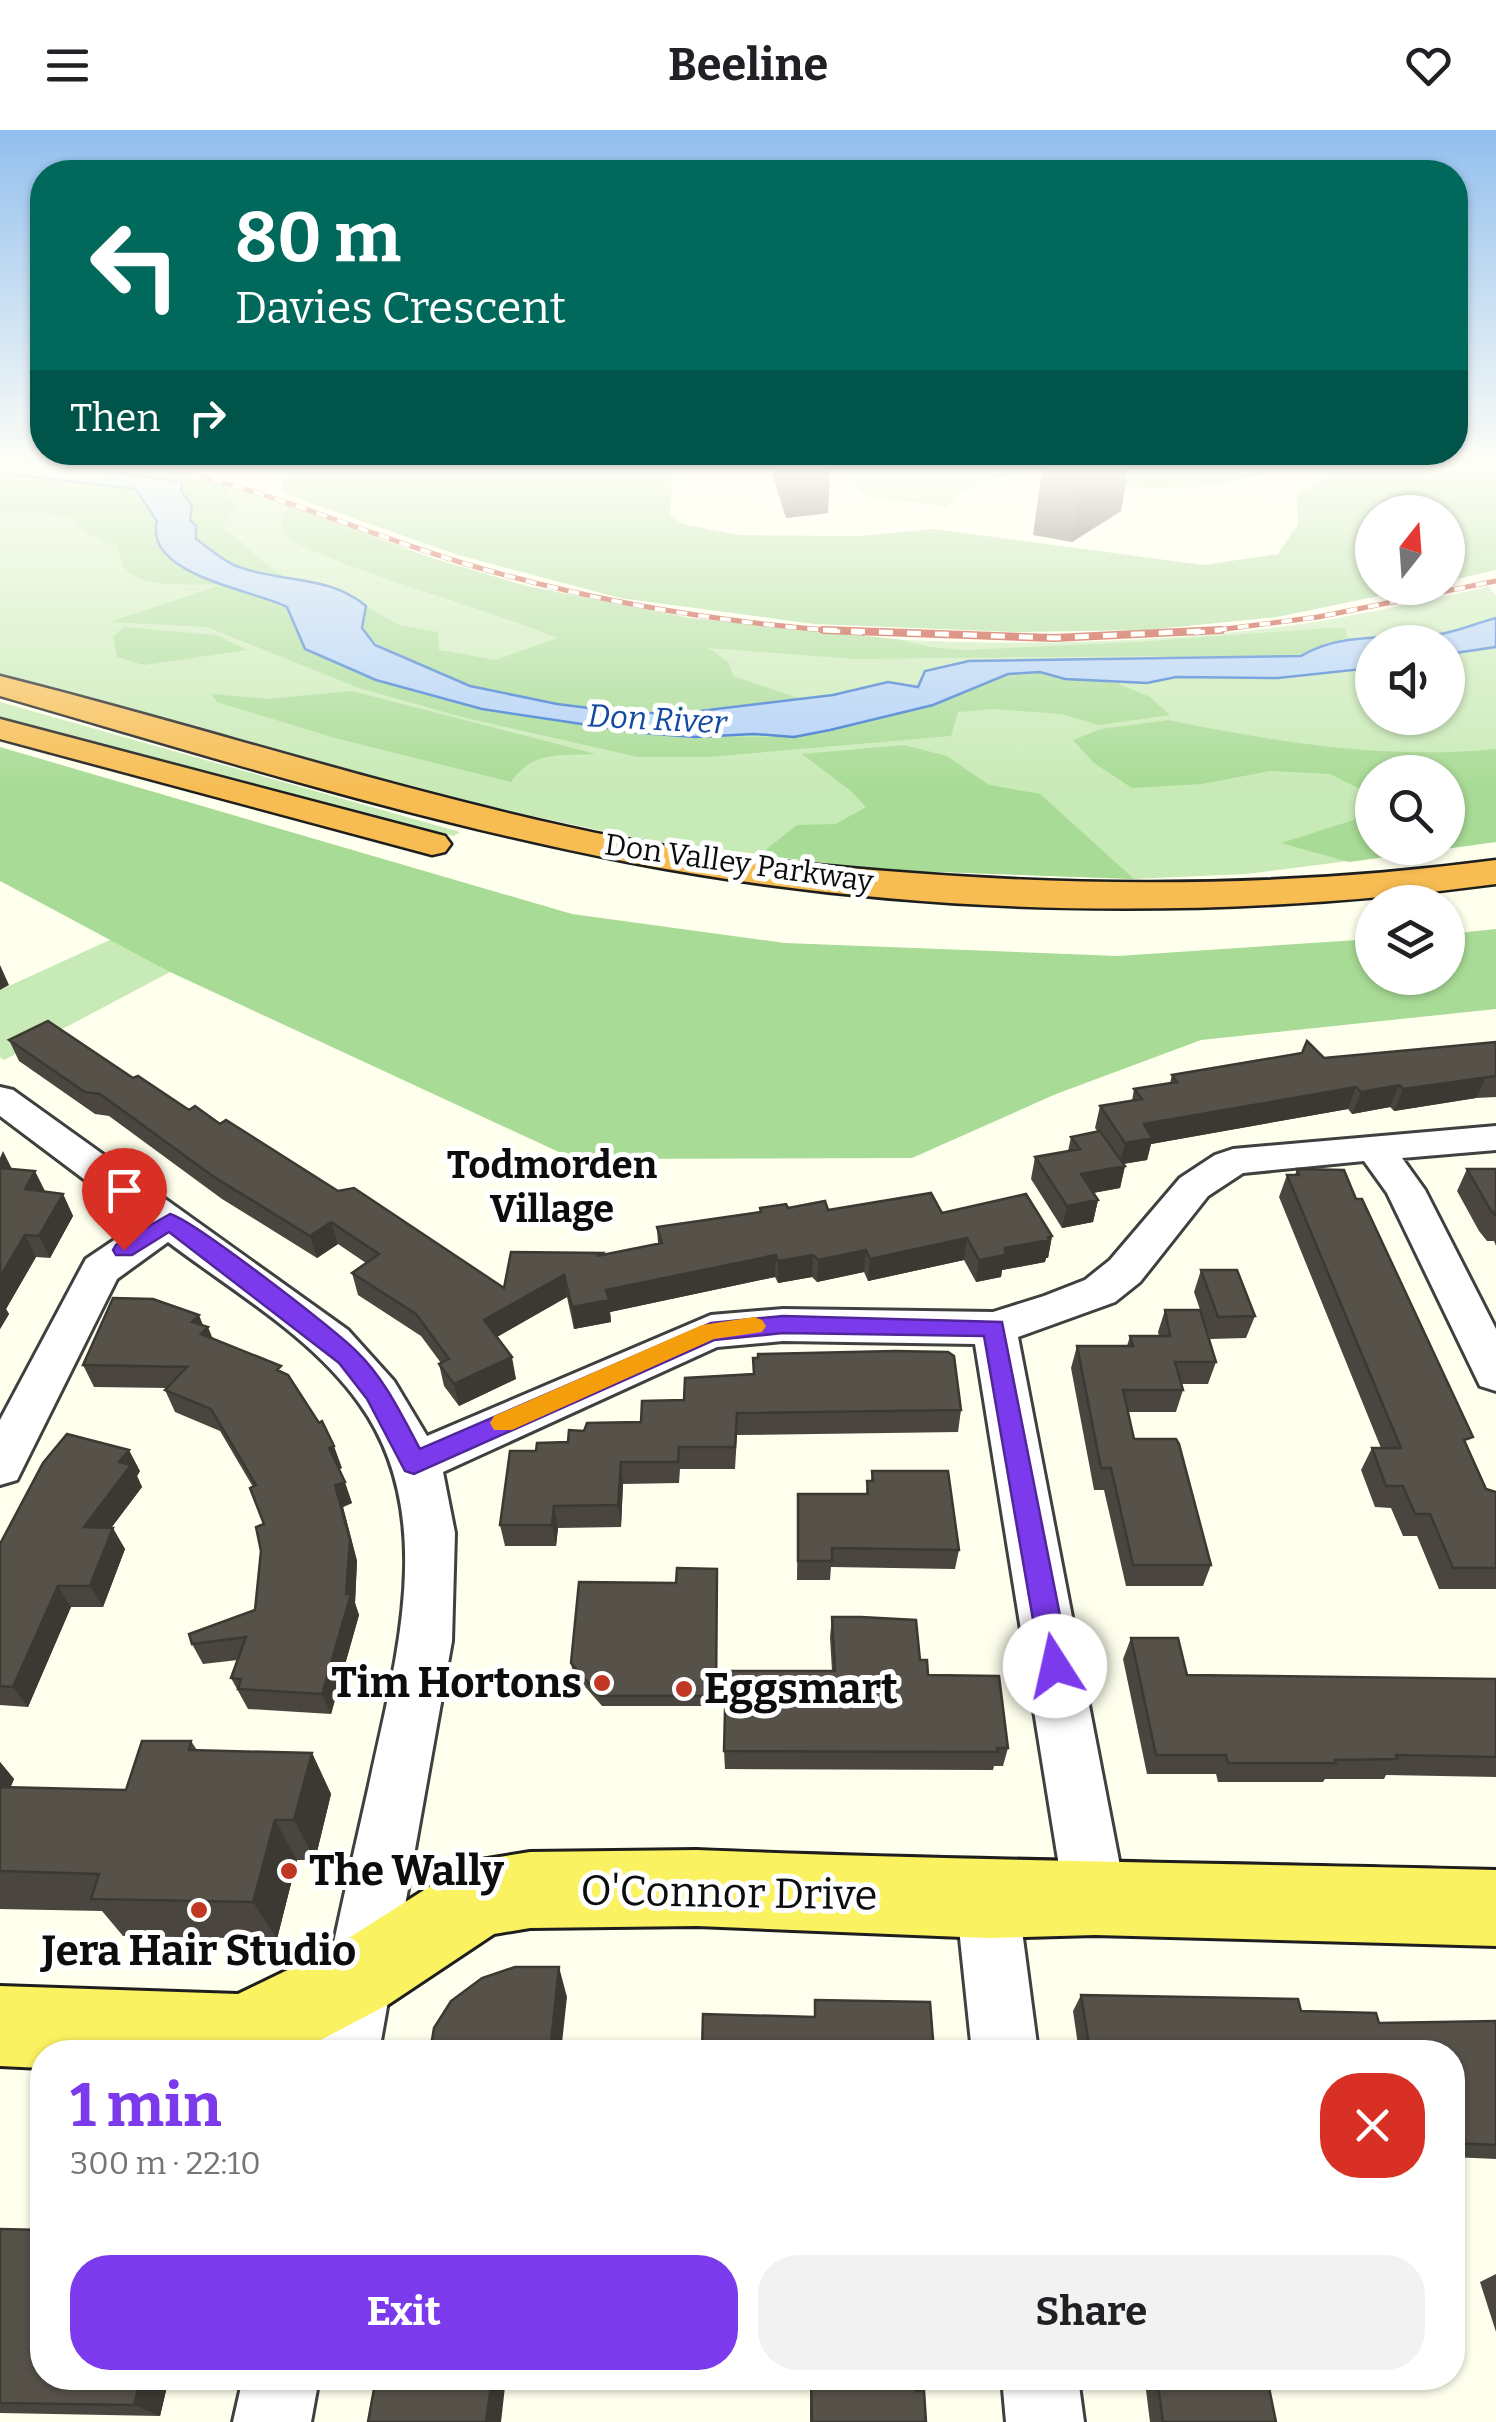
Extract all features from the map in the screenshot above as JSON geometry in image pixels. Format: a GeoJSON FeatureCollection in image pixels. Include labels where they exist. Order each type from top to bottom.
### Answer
{"type":"FeatureCollection","features":[{"type":"Feature","properties":{"kind":"highway","name":"Don Valley Parkway"},"geometry":{"type":"LineString","coordinates":[[0,686],[408,800],[592,844],[779,874],[976,891],[1154,897],[1338,890],[1496,872]]}},
{"type":"Feature","properties":{"kind":"highway"},"geometry":{"type":"LineString","coordinates":[[0,729],[465,852]]}},
{"type":"Feature","properties":{"kind":"highway","name":"Don Valley Parkway"},"geometry":{"type":"LineString","coordinates":[[547,870],[744,903],[953,922],[1205,928],[1355,916]]}},
{"type":"Feature","properties":{"kind":"highway"},"geometry":{"type":"LineString","coordinates":[[1465,904],[1496,900]]}},
{"type":"Feature","properties":{"kind":"main road","name":"O'Connor Drive"},"geometry":{"type":"LineString","coordinates":[[0,2026],[238,2035],[266,2026],[361,1976],[481,1898],[530,1890],[697,1888],[987,1900],[1096,1898],[1496,1908]]}},
{"type":"Feature","properties":{"kind":"street"},"geometry":{"type":"LineString","coordinates":[[0,1098],[314,1327],[348,1357],[376,1392],[414,1463],[425,1493],[431,1536],[428,1619],[348,2040]]}},
{"type":"Feature","properties":{"kind":"street"},"geometry":{"type":"LineString","coordinates":[[414,1463],[711,1331],[783,1325],[994,1328],[1100,1291],[1125,1270],[1194,1187],[1229,1164],[1268,1154],[1496,1138]]}},
{"type":"Feature","properties":{"kind":"street"},"geometry":{"type":"LineString","coordinates":[[1375,1148],[1405,1190],[1496,1374]]}},
{"type":"Feature","properties":{"kind":"street"},"geometry":{"type":"LineString","coordinates":[[0,1466],[101,1270],[170,1221]]}},
{"type":"Feature","properties":{"kind":"street"},"geometry":{"type":"LineString","coordinates":[[994,1328],[1096,1898]]}},
{"type":"Feature","properties":{"kind":"street"},"geometry":{"type":"LineString","coordinates":[[987,1900],[1004,2040]]}},
{"type":"Feature","properties":{"kind":"street"},"geometry":{"type":"LineString","coordinates":[[272,2422],[279,2390]]}},
{"type":"Feature","properties":{"kind":"street"},"geometry":{"type":"LineString","coordinates":[[1041,2390],[1045,2422]]}},
{"type":"Feature","properties":{"kind":"green space"},"geometry":{"type":"Polygon","coordinates":[[[0,576],[488,576],[621,606],[711,621],[801,632],[983,642],[1165,638],[1255,630],[1406,605],[1465,605],[1465,592],[1496,585],[1489,587],[1496,596],[1496,842],[1465,846],[1465,755],[1355,755],[1355,860],[1247,874],[1134,879],[884,870],[646,840],[522,814],[0,675],[0,576]]]}},
{"type":"Feature","properties":{"kind":"green space"},"geometry":{"type":"Polygon","coordinates":[[[135,576],[207,576],[288,607],[305,649],[482,709],[669,736],[794,737],[933,705],[1007,674],[1040,672],[1065,679],[1117,683],[1150,697],[1170,715],[1099,725],[1061,714],[994,709],[958,712],[951,736],[708,757],[638,757],[462,717],[359,688],[207,627],[110,622],[220,585],[174,584],[135,576]]]}},
{"type":"Feature","properties":{"kind":"green space"},"geometry":{"type":"Polygon","coordinates":[[[380,576],[493,576],[690,618],[896,639],[963,650],[1328,628],[1345,628],[1347,638],[1320,645],[1301,656],[1253,660],[1145,656],[854,659],[709,648],[729,663],[733,676],[801,699],[659,711],[570,707],[479,688],[384,649],[362,628],[366,606],[399,625],[438,632],[439,650],[495,660],[558,638],[380,576]]]}},
{"type":"Feature","properties":{"kind":"green space"},"geometry":{"type":"Polygon","coordinates":[[[537,576],[1355,576],[1355,601],[1277,617],[1146,630],[1014,632],[814,624],[620,598],[537,576]]]}},
{"type":"Feature","properties":{"kind":"green space"},"geometry":{"type":"Polygon","coordinates":[[[123,627],[216,635],[247,650],[144,665],[117,657],[113,637],[123,627]]]}},
{"type":"Feature","properties":{"kind":"green space"},"geometry":{"type":"Polygon","coordinates":[[[352,691],[596,754],[538,760],[528,764],[511,782],[335,738],[217,702],[211,694],[268,699],[352,691]]]}},
{"type":"Feature","properties":{"kind":"green space"},"geometry":{"type":"Polygon","coordinates":[[[0,702],[460,832],[454,836],[424,830],[0,718],[0,702]]]}},
{"type":"Feature","properties":{"kind":"green space"},"geometry":{"type":"Polygon","coordinates":[[[1168,720],[1331,747],[1414,752],[1496,749],[1496,842],[1465,846],[1465,755],[1355,755],[1355,786],[1330,774],[1270,771],[1202,784],[1132,788],[1094,763],[1073,740],[1101,729],[1168,720]]]}},
{"type":"Feature","properties":{"kind":"green space"},"geometry":{"type":"Polygon","coordinates":[[[904,745],[947,756],[989,785],[1040,794],[1134,879],[884,870],[759,855],[797,825],[836,824],[866,807],[802,754],[904,745]]]}},
{"type":"Feature","properties":{"kind":"green space"},"geometry":{"type":"Polygon","coordinates":[[[0,747],[572,914],[785,943],[1118,956],[1355,940],[1355,995],[1465,995],[1465,932],[1496,929],[1496,1009],[1201,1040],[1056,1094],[912,1158],[574,1159],[170,972],[0,881],[0,747]]]}},
{"type":"Feature","properties":{"kind":"green space"},"geometry":{"type":"Polygon","coordinates":[[[1354,820],[1355,861],[1281,843],[1354,820]]]}},
{"type":"Feature","properties":{"kind":"green space"},"geometry":{"type":"Polygon","coordinates":[[[112,939],[170,972],[4,1060],[0,1057],[0,990],[112,939]]]}},
{"type":"Feature","properties":{"kind":"water","name":"Don River"},"geometry":{"type":"Polygon","coordinates":[[[200,576],[275,576],[336,589],[366,606],[362,628],[375,645],[470,686],[557,704],[629,713],[683,713],[833,695],[888,682],[918,687],[925,671],[969,661],[1301,656],[1332,643],[1355,639],[1355,670],[1278,678],[1176,677],[1147,683],[1065,679],[1040,672],[1008,674],[933,705],[830,730],[794,737],[695,737],[482,709],[376,680],[305,649],[287,607],[200,576]]]}},
{"type":"Feature","properties":{"kind":"water"},"geometry":{"type":"Polygon","coordinates":[[[1496,618],[1496,647],[1465,652],[1465,627],[1496,618]]]}},
{"type":"Feature","properties":{"kind":"building"},"geometry":{"type":"Polygon","coordinates":[[[48,1021],[189,1110],[195,1106],[220,1124],[226,1120],[338,1191],[354,1188],[504,1288],[511,1252],[602,1253],[597,1256],[662,1243],[657,1227],[761,1212],[760,1208],[786,1204],[788,1208],[825,1201],[828,1210],[931,1193],[942,1213],[1026,1194],[1052,1236],[1049,1240],[1005,1248],[1005,1255],[979,1260],[967,1238],[870,1259],[866,1250],[818,1260],[813,1255],[778,1261],[776,1255],[606,1290],[609,1300],[572,1307],[564,1275],[484,1320],[512,1357],[454,1384],[439,1364],[449,1359],[416,1314],[352,1273],[379,1254],[331,1222],[310,1236],[214,1177],[100,1094],[85,1092],[9,1040],[48,1021]]]}},
{"type":"Feature","properties":{"kind":"building"},"geometry":{"type":"Polygon","coordinates":[[[1307,1041],[1324,1058],[1496,1042],[1496,1076],[1403,1089],[1399,1085],[1361,1092],[1356,1087],[1144,1124],[1152,1138],[1125,1143],[1100,1106],[1142,1099],[1134,1089],[1177,1082],[1172,1075],[1302,1053],[1307,1041]]]}},
{"type":"Feature","properties":{"kind":"building"},"geometry":{"type":"Polygon","coordinates":[[[1100,1131],[1125,1166],[1081,1174],[1098,1200],[1067,1206],[1035,1157],[1080,1149],[1071,1137],[1100,1131]]]}},
{"type":"Feature","properties":{"kind":"building"},"geometry":{"type":"Polygon","coordinates":[[[0,1168],[35,1171],[25,1189],[63,1194],[39,1236],[25,1235],[0,1277],[0,1168]]]}},
{"type":"Feature","properties":{"kind":"building"},"geometry":{"type":"Polygon","coordinates":[[[1297,1169],[1344,1170],[1356,1199],[1362,1199],[1473,1437],[1464,1440],[1486,1489],[1496,1492],[1496,1568],[1453,1568],[1430,1514],[1415,1514],[1403,1486],[1386,1486],[1372,1448],[1401,1448],[1287,1175],[1299,1175],[1297,1169]]]}},
{"type":"Feature","properties":{"kind":"building"},"geometry":{"type":"Polygon","coordinates":[[[1467,1169],[1496,1169],[1496,1216],[1490,1209],[1467,1169]]]}},
{"type":"Feature","properties":{"kind":"building"},"geometry":{"type":"Polygon","coordinates":[[[1201,1270],[1237,1270],[1255,1316],[1218,1317],[1201,1270]]]}},
{"type":"Feature","properties":{"kind":"building"},"geometry":{"type":"Polygon","coordinates":[[[113,1298],[153,1299],[199,1315],[192,1322],[208,1327],[201,1334],[281,1366],[277,1370],[288,1375],[319,1423],[322,1421],[345,1482],[335,1485],[350,1540],[346,1594],[351,1594],[322,1694],[238,1689],[241,1679],[231,1678],[246,1637],[192,1644],[189,1634],[255,1610],[261,1551],[256,1527],[264,1524],[250,1488],[256,1485],[211,1409],[165,1390],[187,1367],[83,1365],[113,1298]]]}},
{"type":"Feature","properties":{"kind":"building"},"geometry":{"type":"Polygon","coordinates":[[[1165,1310],[1200,1310],[1216,1362],[1175,1362],[1183,1390],[1123,1390],[1134,1439],[1176,1439],[1179,1444],[1211,1565],[1133,1565],[1111,1468],[1101,1468],[1077,1346],[1133,1346],[1130,1336],[1170,1336],[1165,1310]]]}},
{"type":"Feature","properties":{"kind":"building"},"geometry":{"type":"Polygon","coordinates":[[[948,1352],[954,1356],[961,1410],[737,1413],[735,1447],[679,1447],[678,1462],[621,1462],[618,1505],[554,1506],[552,1525],[500,1525],[510,1451],[536,1451],[537,1443],[568,1442],[569,1430],[584,1431],[587,1423],[641,1422],[642,1401],[684,1400],[685,1378],[754,1374],[753,1358],[758,1358],[758,1354],[948,1352]]]}},
{"type":"Feature","properties":{"kind":"building"},"geometry":{"type":"Polygon","coordinates":[[[67,1434],[129,1450],[119,1462],[131,1465],[84,1527],[113,1528],[90,1586],[58,1586],[13,1687],[0,1686],[0,1544],[43,1463],[67,1434]]]}},
{"type":"Feature","properties":{"kind":"building"},"geometry":{"type":"Polygon","coordinates":[[[872,1471],[948,1471],[959,1550],[832,1548],[832,1561],[798,1561],[798,1494],[868,1494],[867,1481],[873,1481],[872,1471]]]}},
{"type":"Feature","properties":{"kind":"building"},"geometry":{"type":"Polygon","coordinates":[[[677,1568],[717,1569],[716,1696],[600,1696],[571,1663],[579,1582],[676,1583],[677,1568]]]}},
{"type":"Feature","properties":{"kind":"building"},"geometry":{"type":"Polygon","coordinates":[[[832,1617],[916,1620],[920,1660],[927,1660],[928,1675],[999,1676],[1008,1748],[997,1748],[998,1752],[724,1751],[726,1671],[835,1671],[832,1617]]]}},
{"type":"Feature","properties":{"kind":"building"},"geometry":{"type":"Polygon","coordinates":[[[1131,1638],[1178,1638],[1187,1675],[1496,1679],[1496,1757],[1396,1755],[1397,1759],[1335,1760],[1336,1763],[1228,1763],[1226,1755],[1156,1755],[1131,1638]]]}},
{"type":"Feature","properties":{"kind":"building"},"geometry":{"type":"Polygon","coordinates":[[[142,1741],[191,1741],[189,1750],[312,1753],[294,1820],[275,1820],[253,1902],[91,1899],[99,1874],[0,1871],[0,1787],[126,1790],[142,1741]]]}},
{"type":"Feature","properties":{"kind":"building"},"geometry":{"type":"Polygon","coordinates":[[[515,1967],[559,1967],[551,2040],[432,2040],[434,2028],[451,2001],[482,1978],[515,1967]]]}},
{"type":"Feature","properties":{"kind":"building"},"geometry":{"type":"Polygon","coordinates":[[[1081,1995],[1298,1999],[1301,2011],[1376,2013],[1379,2023],[1496,2021],[1496,2145],[1465,2144],[1465,2040],[1088,2040],[1081,1995]]]}},
{"type":"Feature","properties":{"kind":"building"},"geometry":{"type":"Polygon","coordinates":[[[815,2000],[930,2002],[933,2040],[702,2040],[703,2014],[815,2017],[815,2000]]]}},
{"type":"Feature","properties":{"kind":"building"},"geometry":{"type":"Polygon","coordinates":[[[0,2229],[30,2230],[30,2390],[138,2390],[134,2405],[0,2403],[0,2229]]]}},
{"type":"Feature","properties":{"kind":"building"},"geometry":{"type":"Polygon","coordinates":[[[374,2390],[490,2390],[486,2422],[368,2422],[374,2390]]]}},
{"type":"Feature","properties":{"kind":"building"},"geometry":{"type":"Polygon","coordinates":[[[811,2390],[924,2391],[926,2422],[812,2422],[811,2390]]]}},
{"type":"Feature","properties":{"kind":"building"},"geometry":{"type":"Polygon","coordinates":[[[1159,2390],[1269,2390],[1276,2422],[1163,2422],[1159,2390]]]}},
{"type":"Feature","properties":{"kind":"railway"},"geometry":{"type":"LineString","coordinates":[[508,576],[613,601],[762,624],[833,630]]}},
{"type":"Feature","properties":{"kind":"railway"},"geometry":{"type":"LineString","coordinates":[[1215,630],[1318,617],[1496,581]]}},
{"type":"Feature","properties":{"kind":"railway"},"geometry":{"type":"LineString","coordinates":[[823,630],[833,630]]}},
{"type":"Feature","properties":{"kind":"railway"},"geometry":{"type":"LineString","coordinates":[[833,630],[1054,638],[1215,630]]}},
{"type":"Feature","properties":{"kind":"railway"},"geometry":{"type":"LineString","coordinates":[[833,630],[863,633]]}},
{"type":"Feature","properties":{"kind":"railway"},"geometry":{"type":"LineString","coordinates":[[1194,633],[1215,630]]}},
{"type":"Feature","properties":{"kind":"railway"},"geometry":{"type":"LineString","coordinates":[[1215,630],[1221,630]]}},
{"type":"Feature","properties":{"kind":"slow traffic"},"geometry":{"type":"LineString","coordinates":[[503,1423],[711,1331],[754,1326]]}},
{"type":"Feature","properties":{"kind":"place","name":"Tim Hortons"},"geometry":{"type":"Point","coordinates":[602,1683]}},
{"type":"Feature","properties":{"kind":"place","name":"Eggsmart"},"geometry":{"type":"Point","coordinates":[684,1689]}},
{"type":"Feature","properties":{"kind":"place","name":"The Wally"},"geometry":{"type":"Point","coordinates":[289,1871]}},
{"type":"Feature","properties":{"kind":"place","name":"Jera Hair Studio"},"geometry":{"type":"Point","coordinates":[199,1910]}},
{"type":"Feature","properties":{"kind":"district","name":"Todmorden Village"},"geometry":{"type":"Point","coordinates":[552,1187]}},
{"type":"Feature","properties":{"kind":"route"},"geometry":{"type":"LineString","coordinates":[[124,1250],[170,1221],[314,1327],[348,1357],[376,1392],[414,1463],[711,1331],[783,1325],[994,1328],[1055,1666]]}}]}
